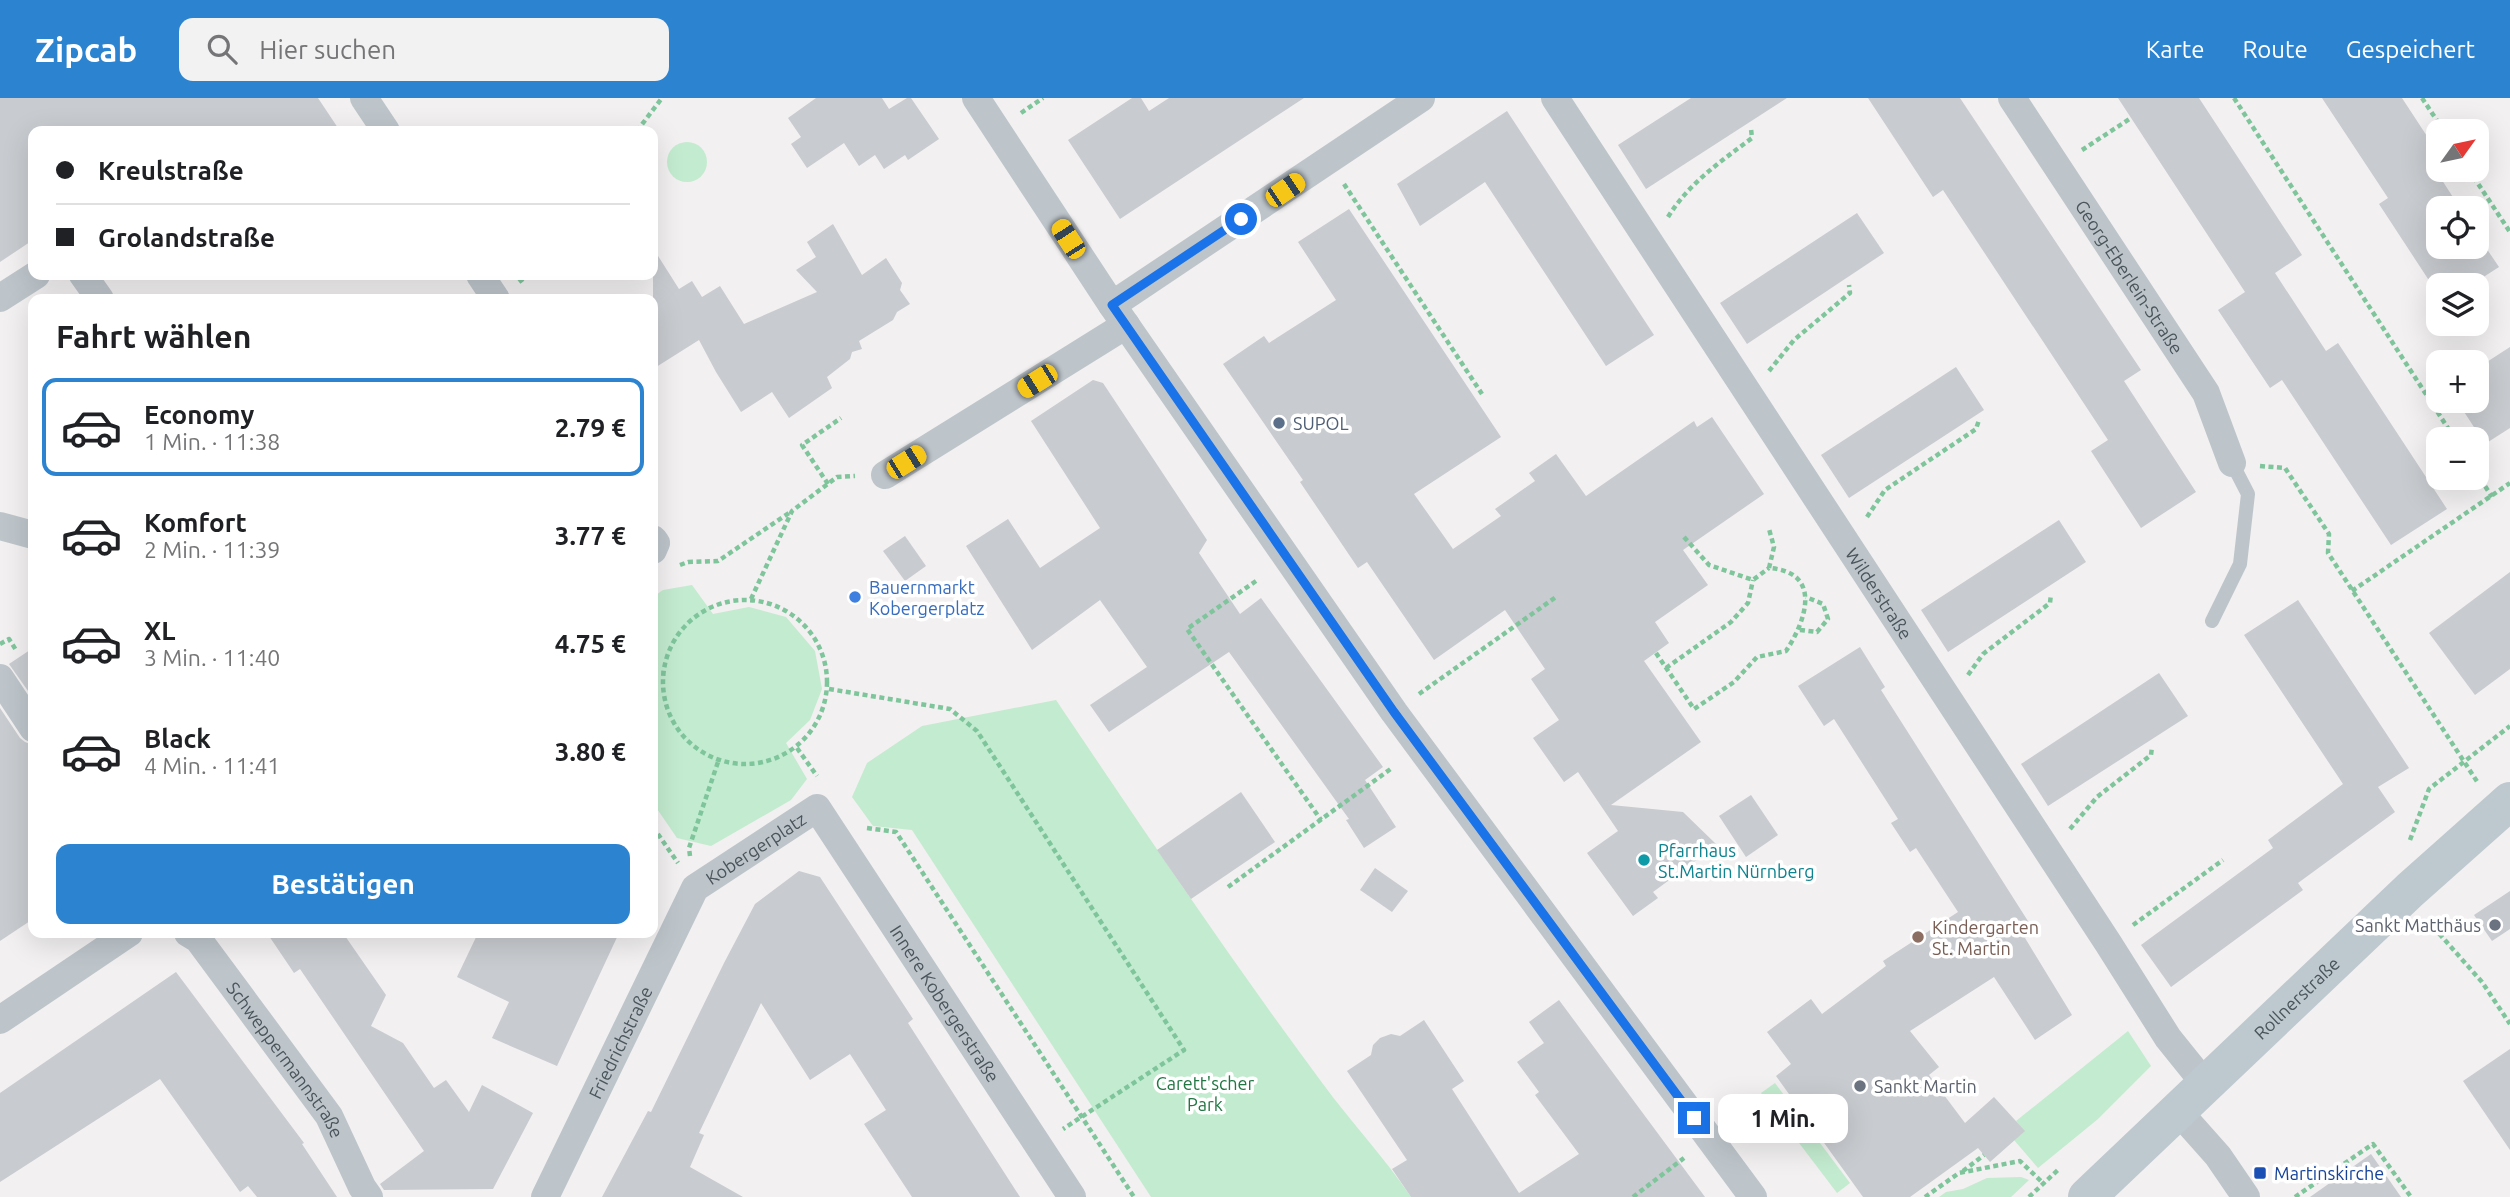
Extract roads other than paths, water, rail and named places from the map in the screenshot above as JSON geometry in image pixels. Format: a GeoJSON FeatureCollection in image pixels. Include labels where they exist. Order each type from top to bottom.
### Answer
{"type":"FeatureCollection","features":[{"type":"Feature","properties":{"kind":"street"},"geometry":{"type":"LineString","coordinates":[[364,98],[383,126]]}},
{"type":"Feature","properties":{"kind":"street"},"geometry":{"type":"LineString","coordinates":[[976,98],[1119,315],[1394,712],[1753,1197]]}},
{"type":"Feature","properties":{"kind":"street"},"geometry":{"type":"LineString","coordinates":[[884,475],[1119,315],[1328,161],[1421,98]]}},
{"type":"Feature","properties":{"kind":"street","name":"Wilderstraße"},"geometry":{"type":"LineString","coordinates":[[1555,98],[2168,1038],[2205,1084]]}},
{"type":"Feature","properties":{"kind":"street","name":"Georg-Eberlein-Straße"},"geometry":{"type":"LineString","coordinates":[[2012,98],[2206,393],[2232,463]]}},
{"type":"Feature","properties":{"kind":"street"},"geometry":{"type":"LineString","coordinates":[[0,298],[28,280]]}},
{"type":"Feature","properties":{"kind":"street"},"geometry":{"type":"LineString","coordinates":[[0,526],[28,534]]}},
{"type":"Feature","properties":{"kind":"street"},"geometry":{"type":"LineString","coordinates":[[0,678],[28,720]]}},
{"type":"Feature","properties":{"kind":"street","name":"Rollnerstraße"},"geometry":{"type":"LineString","coordinates":[[2087,1197],[2410,890],[2504,806]]}},
{"type":"Feature","properties":{"kind":"street","name":"Kobergerplatz"},"geometry":{"type":"LineString","coordinates":[[695,888],[817,808]]}},
{"type":"Feature","properties":{"kind":"street","name":"Innere Kobergerstraße"},"geometry":{"type":"LineString","coordinates":[[817,808],[1072,1197]]}},
{"type":"Feature","properties":{"kind":"street","name":"Friedrichstraße"},"geometry":{"type":"LineString","coordinates":[[545,1197],[695,888]]}},
{"type":"Feature","properties":{"kind":"street"},"geometry":{"type":"LineString","coordinates":[[0,1020],[123,938]]}},
{"type":"Feature","properties":{"kind":"street","name":"Schweppermannstraße"},"geometry":{"type":"LineString","coordinates":[[196,938],[329,1116],[369,1197]]}},
{"type":"Feature","properties":{"kind":"street"},"geometry":{"type":"LineString","coordinates":[[2178,1111],[2211,1146],[2246,1197]]}},
{"type":"Feature","properties":{"kind":"lane"},"geometry":{"type":"LineString","coordinates":[[2212,621],[2240,564],[2248,494],[2232,463]]}},
{"type":"Feature","properties":{"kind":"place","name":"SUPOL"},"geometry":{"type":"Point","coordinates":[1279,423]}},
{"type":"Feature","properties":{"kind":"place","name":"Bauernmarkt Kobergerplatz"},"geometry":{"type":"Point","coordinates":[855,597]}},
{"type":"Feature","properties":{"kind":"place","name":"Pfarrhaus St.Martin Nürnberg"},"geometry":{"type":"Point","coordinates":[1644,860]}},
{"type":"Feature","properties":{"kind":"place","name":"Sankt Matthäus"},"geometry":{"type":"Point","coordinates":[2495,925]}},
{"type":"Feature","properties":{"kind":"place","name":"Kindergarten St. Martin"},"geometry":{"type":"Point","coordinates":[1918,937]}},
{"type":"Feature","properties":{"kind":"place","name":"Sankt Martin"},"geometry":{"type":"Point","coordinates":[1860,1086]}},
{"type":"Feature","properties":{"kind":"place","name":"Martinskirche"},"geometry":{"type":"Point","coordinates":[2260,1173]}},
{"type":"Feature","properties":{"kind":"park label","name":"Carett'scher Park"},"geometry":{"type":"Point","coordinates":[1205,1093]}}]}
